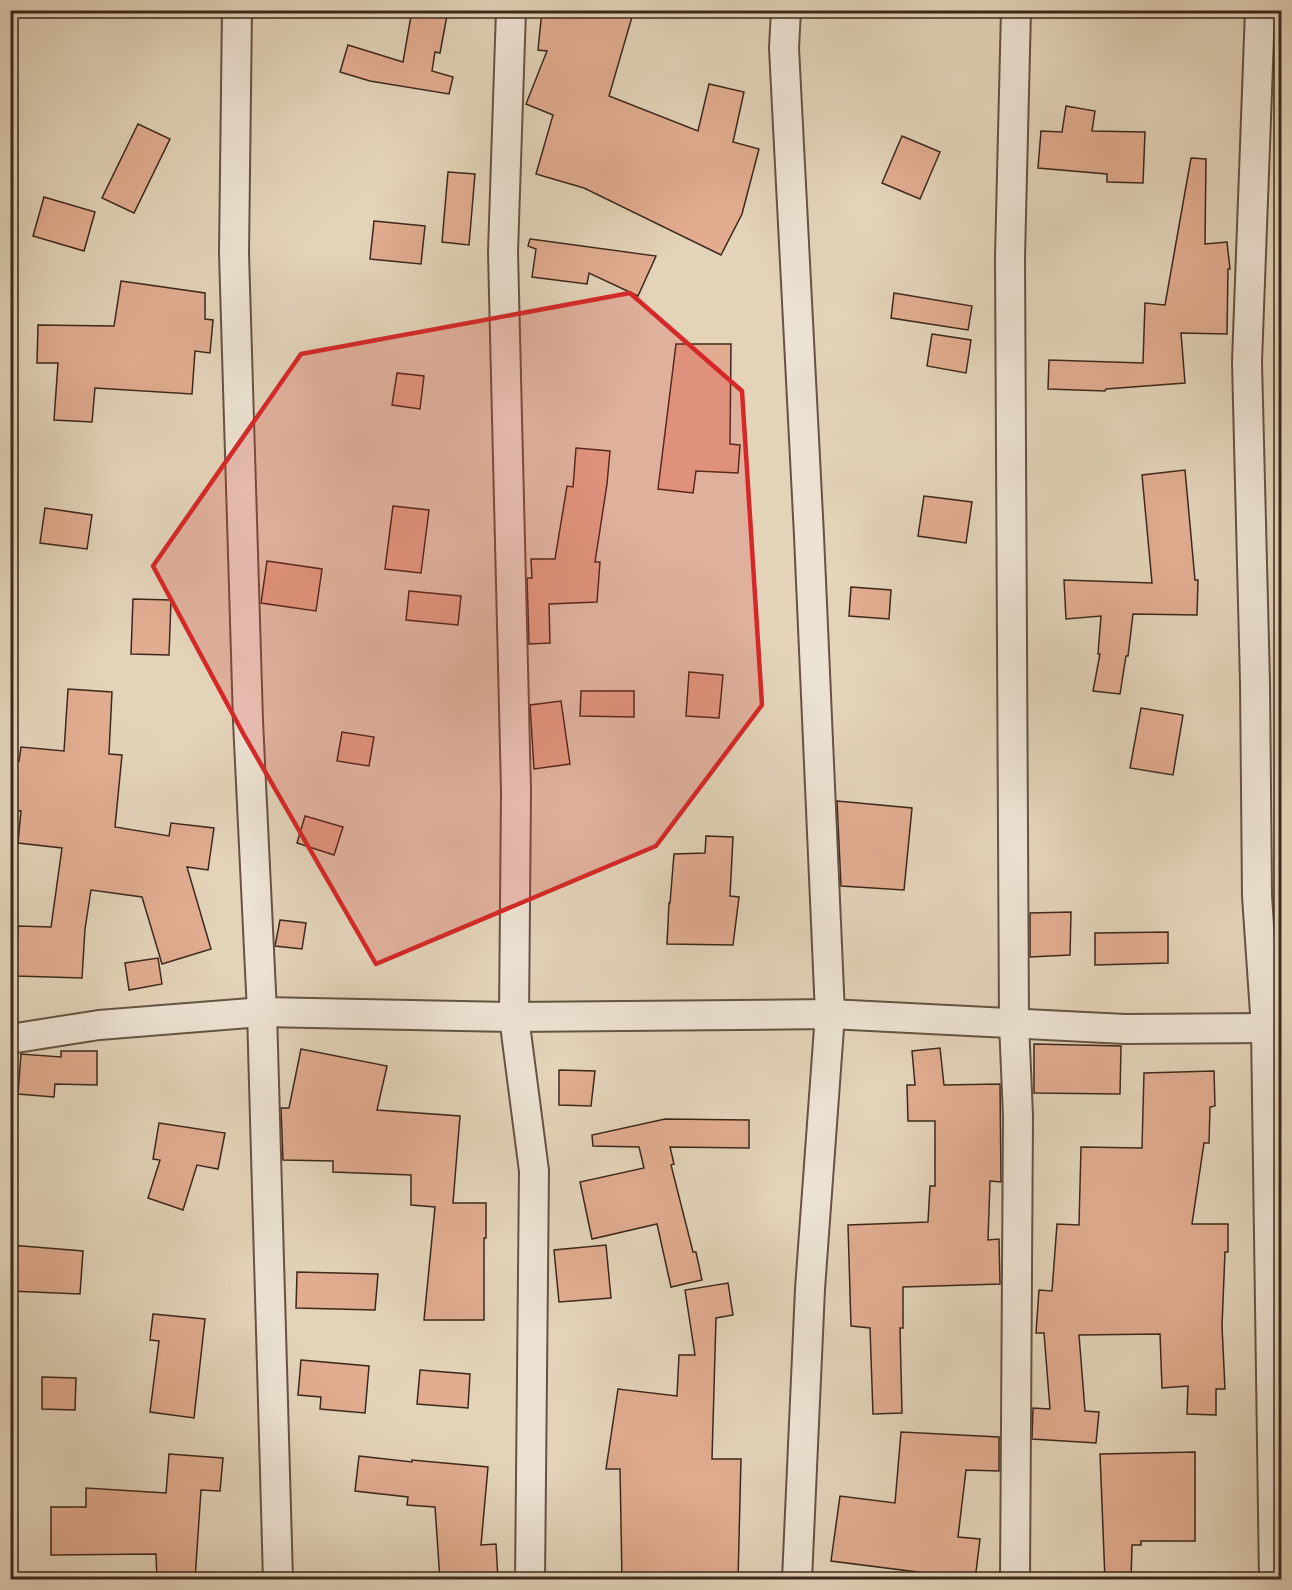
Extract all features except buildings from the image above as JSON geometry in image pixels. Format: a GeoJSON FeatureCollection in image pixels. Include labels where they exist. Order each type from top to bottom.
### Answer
{"type":"FeatureCollection","features":[{"type":"Feature","properties":{"kind":"street"},"geometry":{"type":"LineString","coordinates":[[237,10],[234,253],[248,721],[262,1012],[278,1580]]}},
{"type":"Feature","properties":{"kind":"street"},"geometry":{"type":"LineString","coordinates":[[511,10],[503,252],[516,791],[514,1017],[534,1170],[530,1580]]}},
{"type":"Feature","properties":{"kind":"street"},"geometry":{"type":"LineString","coordinates":[[786,10],[784,48],[810,548],[830,1014],[810,1289],[797,1580]]}},
{"type":"Feature","properties":{"kind":"street"},"geometry":{"type":"LineString","coordinates":[[1015,1580],[1018,1116],[1014,1023],[1010,257],[1016,10]]}},
{"type":"Feature","properties":{"kind":"street"},"geometry":{"type":"LineString","coordinates":[[1260,10],[1247,362],[1255,684],[1257,896],[1274,1028],[1274,1580]]}},
{"type":"Feature","properties":{"kind":"street"},"geometry":{"type":"LineString","coordinates":[[10,1039],[99,1025],[262,1012],[514,1017],[830,1014],[1125,1029],[1274,1028]]}},
{"type":"Feature","properties":{"kind":"highlighted area"},"geometry":{"type":"Polygon","coordinates":[[[630,293],[742,391],[762,705],[656,846],[376,964],[244,735],[153,566],[301,354],[630,293]]]}}]}
